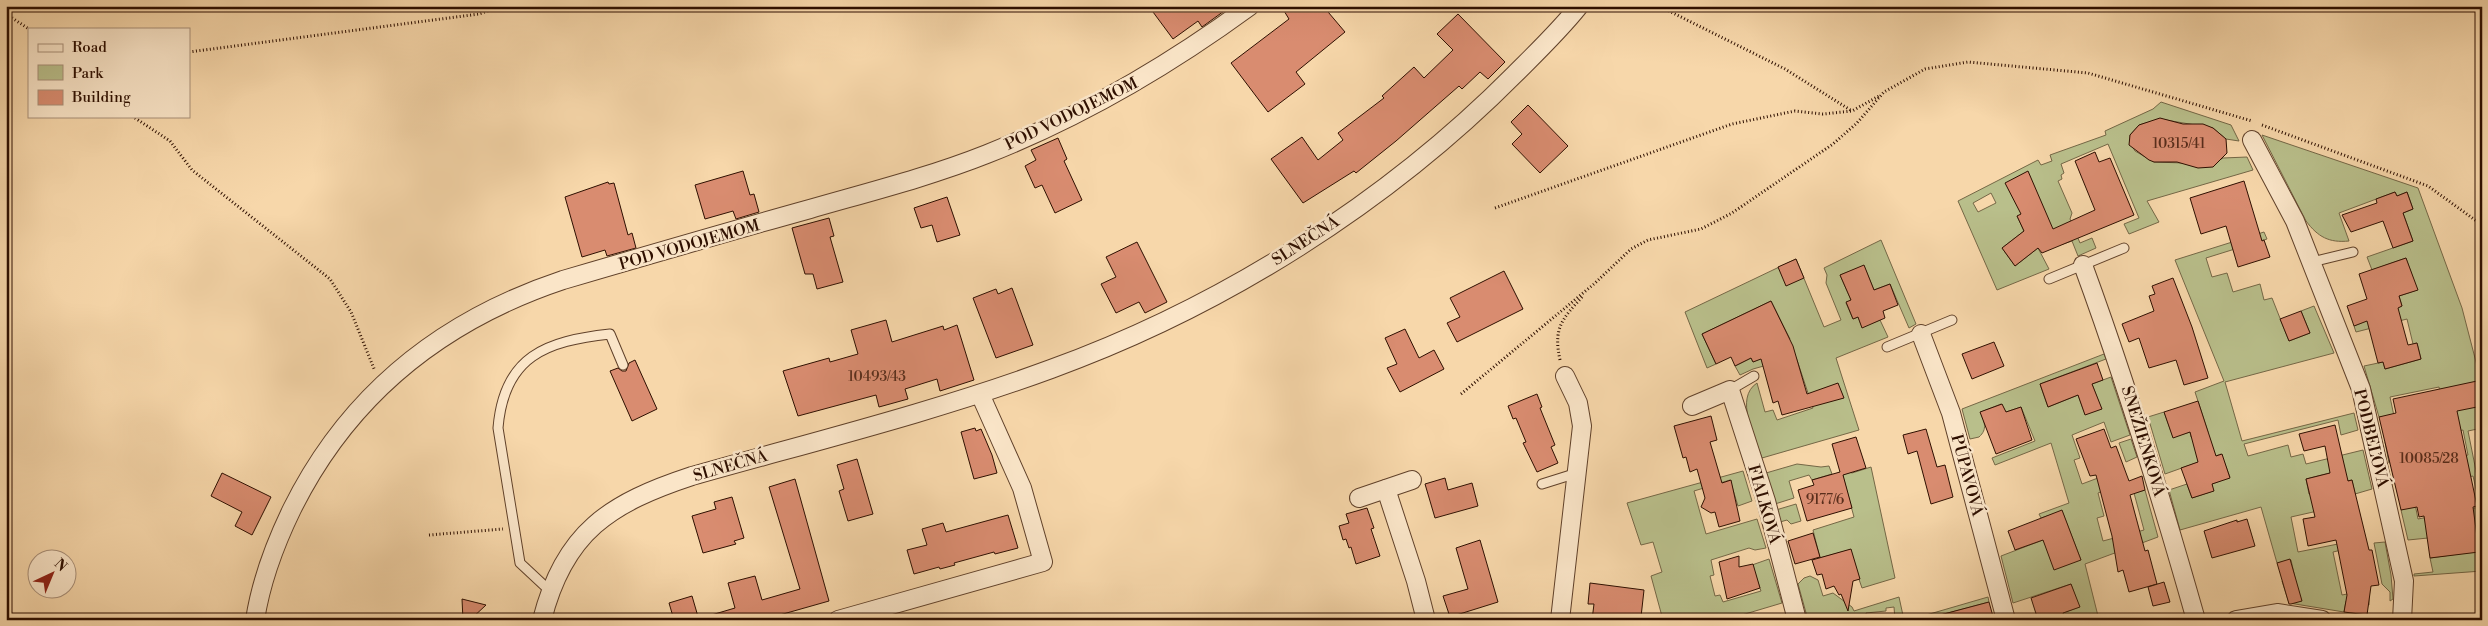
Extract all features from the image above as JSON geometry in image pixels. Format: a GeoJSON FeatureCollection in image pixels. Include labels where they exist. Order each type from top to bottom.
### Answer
{"type":"FeatureCollection","features":[{"type":"Feature","properties":{"kind":"street","name":"POD VODOJEMOM"},"geometry":{"type":"LineString","coordinates":[[255,620],[271,556],[303,488],[329,446],[381,386],[420,353],[473,317],[529,291],[904,182],[953,166],[1018,141],[1055,125],[1140,80],[1195,45],[1250,6]]}},
{"type":"Feature","properties":{"kind":"street","name":"SLNEČNÁ"},"geometry":{"type":"LineString","coordinates":[[542,620],[550,591],[565,559],[586,533],[614,510],[641,494],[692,476],[980,394],[1053,369],[1155,325],[1276,260],[1377,192],[1442,140],[1495,94],[1579,6]]}},
{"type":"Feature","properties":{"kind":"street","name":"PODBEĽOVÁ"},"geometry":{"type":"LineString","coordinates":[[2252,140],[2295,221],[2361,389],[2404,581],[2402,620]]}},
{"type":"Feature","properties":{"kind":"street","name":"SNEŽIENKOVÁ"},"geometry":{"type":"LineString","coordinates":[[2083,265],[2124,379],[2196,620]]}},
{"type":"Feature","properties":{"kind":"street","name":"PÚPAVOVÁ"},"geometry":{"type":"LineString","coordinates":[[1921,334],[1951,413],[2006,620]]}},
{"type":"Feature","properties":{"kind":"street"},"geometry":{"type":"LineString","coordinates":[[1560,620],[1582,426],[1578,403],[1565,376]]}},
{"type":"Feature","properties":{"kind":"street"},"geometry":{"type":"LineString","coordinates":[[1692,406],[1730,390]]}},
{"type":"Feature","properties":{"kind":"street","name":"FIALKOVÁ"},"geometry":{"type":"LineString","coordinates":[[1730,390],[1766,501],[1797,620]]}},
{"type":"Feature","properties":{"kind":"street"},"geometry":{"type":"LineString","coordinates":[[838,620],[1043,562],[1022,488],[980,394]]}},
{"type":"Feature","properties":{"kind":"street"},"geometry":{"type":"LineString","coordinates":[[1359,498],[1412,480]]}},
{"type":"Feature","properties":{"kind":"street"},"geometry":{"type":"LineString","coordinates":[[1386,489],[1426,620]]}},
{"type":"Feature","properties":{"kind":"street"},"geometry":{"type":"LineString","coordinates":[[2236,620],[2277,613],[2322,620]]}},
{"type":"Feature","properties":{"kind":"lane"},"geometry":{"type":"LineString","coordinates":[[2049,279],[2124,248]]}},
{"type":"Feature","properties":{"kind":"lane"},"geometry":{"type":"LineString","coordinates":[[2312,262],[2353,252]]}},
{"type":"Feature","properties":{"kind":"lane"},"geometry":{"type":"LineString","coordinates":[[1888,347],[1952,320]]}},
{"type":"Feature","properties":{"kind":"lane"},"geometry":{"type":"LineString","coordinates":[[550,591],[522,565],[498,428],[504,391],[513,375],[524,362],[540,351],[580,338],[610,334],[624,366]]}},
{"type":"Feature","properties":{"kind":"lane"},"geometry":{"type":"LineString","coordinates":[[1730,390],[1754,376]]}},
{"type":"Feature","properties":{"kind":"lane"},"geometry":{"type":"LineString","coordinates":[[1542,484],[1577,473]]}},
{"type":"Feature","properties":{"kind":"path"},"geometry":{"type":"LineString","coordinates":[[190,52],[479,14],[501,6]]}},
{"type":"Feature","properties":{"kind":"path"},"geometry":{"type":"LineString","coordinates":[[1659,6],[1785,69],[1852,111]]}},
{"type":"Feature","properties":{"kind":"path"},"geometry":{"type":"LineString","coordinates":[[6,14],[28,28]]}},
{"type":"Feature","properties":{"kind":"path"},"geometry":{"type":"LineString","coordinates":[[1495,208],[1732,124],[1795,111],[1823,114],[1852,111],[1864,106],[1884,92],[1925,69],[1968,62],[2088,73],[2220,110],[2428,186],[2482,225]]}},
{"type":"Feature","properties":{"kind":"path"},"geometry":{"type":"LineString","coordinates":[[1565,376],[1557,347],[1558,328],[1565,315],[1631,249],[1648,240],[1701,229],[1732,212],[1789,176],[1857,123],[1884,92]]}},
{"type":"Feature","properties":{"kind":"path"},"geometry":{"type":"LineString","coordinates":[[135,118],[170,141],[192,170],[330,279],[351,312],[381,386]]}},
{"type":"Feature","properties":{"kind":"path"},"geometry":{"type":"LineString","coordinates":[[1461,394],[1594,284]]}},
{"type":"Feature","properties":{"kind":"path"},"geometry":{"type":"LineString","coordinates":[[429,535],[514,528]]}},
{"type":"Feature","properties":{"kind":"green space"},"geometry":{"type":"Polygon","coordinates":[[[2161,102],[2231,125],[2239,141],[2226,139],[2213,128],[2160,119],[2139,125],[2130,135],[2130,142],[2135,151],[2154,162],[2213,164],[2223,158],[2247,157],[2253,170],[2147,201],[2159,222],[2129,234],[2124,224],[2139,218],[2108,144],[2061,164],[2064,173],[2061,175],[2062,179],[2058,181],[2072,213],[2070,219],[2080,243],[2092,238],[2096,248],[2078,256],[2072,241],[2060,245],[2017,216],[2024,231],[2002,248],[2015,266],[2038,248],[2049,269],[1997,290],[1958,201],[2038,160],[2041,165],[2052,161],[2050,155],[2106,135],[2105,131],[2153,109],[2161,102]],[[1991,193],[1973,203],[1978,212],[1996,203],[1991,193]]]}},
{"type":"Feature","properties":{"kind":"green space"},"geometry":{"type":"Polygon","coordinates":[[[2262,135],[2418,188],[2462,308],[2482,385],[2482,428],[2468,431],[2477,476],[2482,476],[2482,571],[2414,576],[2414,574],[2433,572],[2430,558],[2479,551],[2476,528],[2428,535],[2428,538],[2408,540],[2401,510],[2415,504],[2418,519],[2480,507],[2473,476],[2414,488],[2429,464],[2468,455],[2463,430],[2403,442],[2396,461],[2389,463],[2385,442],[2447,425],[2439,387],[2390,397],[2394,416],[2379,417],[2364,366],[2383,362],[2385,369],[2421,359],[2417,343],[2413,344],[2407,319],[2356,332],[2354,326],[2402,306],[2399,296],[2417,290],[2406,258],[2372,270],[2367,257],[2413,241],[2403,213],[2413,209],[2407,192],[2397,196],[2395,192],[2339,213],[2349,241],[2336,241],[2324,238],[2306,221],[2262,135]]]}},
{"type":"Feature","properties":{"kind":"green space"},"geometry":{"type":"Polygon","coordinates":[[[2264,232],[2267,239],[2206,258],[2212,277],[2227,273],[2233,292],[2260,284],[2264,300],[2272,298],[2289,341],[2310,333],[2301,311],[2314,306],[2334,353],[2225,382],[2242,441],[2354,413],[2358,430],[2341,435],[2338,420],[2244,444],[2248,456],[2288,445],[2291,457],[2303,454],[2306,464],[2363,450],[2372,489],[2355,494],[2352,480],[2347,481],[2330,473],[2306,479],[2309,494],[2353,503],[2291,517],[2298,552],[2348,542],[2350,548],[2333,552],[2342,595],[2363,591],[2369,596],[2369,605],[2346,601],[2344,612],[2289,603],[2282,581],[2295,578],[2291,560],[2277,563],[2261,507],[2180,530],[2169,490],[2187,484],[2192,498],[2213,491],[2212,484],[2230,477],[2221,454],[2165,474],[2148,417],[2164,412],[2173,437],[2190,432],[2191,437],[2208,432],[2195,392],[2224,381],[2175,260],[2264,232]]]}},
{"type":"Feature","properties":{"kind":"green space"},"geometry":{"type":"Polygon","coordinates":[[[1881,240],[1916,324],[1909,328],[1890,284],[1874,290],[1864,266],[1840,275],[1851,300],[1846,303],[1853,319],[1858,317],[1862,327],[1880,320],[1888,337],[1836,358],[1859,430],[1762,458],[1751,429],[1747,408],[1747,398],[1750,390],[1757,383],[1765,412],[1773,410],[1777,420],[1813,408],[1796,357],[1753,369],[1740,375],[1735,366],[1751,358],[1753,362],[1780,349],[1778,344],[1790,339],[1771,301],[1702,334],[1716,364],[1707,368],[1685,312],[1796,259],[1824,327],[1841,320],[1826,283],[1827,275],[1824,268],[1881,240]]]}},
{"type":"Feature","properties":{"kind":"green space"},"geometry":{"type":"Polygon","coordinates":[[[2104,354],[2106,359],[2040,384],[2048,407],[2078,395],[2085,414],[2101,408],[2092,384],[2111,377],[2130,435],[2111,442],[2104,422],[2072,435],[2080,458],[2074,460],[2082,484],[2122,469],[2126,482],[2098,493],[2104,516],[2097,518],[2103,541],[2144,530],[2134,493],[2145,490],[2158,537],[2085,564],[2099,620],[2065,620],[2063,613],[2079,607],[2071,584],[2013,603],[2001,556],[2048,538],[2081,560],[2062,511],[2041,518],[2039,514],[2069,503],[2051,443],[1995,465],[1992,458],[2035,441],[2021,407],[2006,412],[2001,404],[1981,412],[1985,425],[1984,431],[1979,437],[1970,439],[1962,409],[2104,354]]]}},
{"type":"Feature","properties":{"kind":"green space"},"geometry":{"type":"Polygon","coordinates":[[[2131,439],[2137,457],[2126,462],[2119,443],[2131,439]]]}},
{"type":"Feature","properties":{"kind":"green space"},"geometry":{"type":"Polygon","coordinates":[[[1797,464],[1829,466],[1832,474],[1812,480],[1809,475],[1789,481],[1794,498],[1775,504],[1766,473],[1797,464]]]}},
{"type":"Feature","properties":{"kind":"green space"},"geometry":{"type":"Polygon","coordinates":[[[1871,467],[1895,578],[1862,588],[1849,550],[1820,558],[1813,530],[1854,517],[1841,469],[1852,473],[1871,467]]]}},
{"type":"Feature","properties":{"kind":"green space"},"geometry":{"type":"Polygon","coordinates":[[[1743,471],[1752,501],[1738,506],[1730,480],[1694,491],[1706,534],[1757,519],[1766,548],[1755,550],[1749,548],[1711,560],[1714,575],[1710,576],[1715,596],[1720,595],[1723,602],[1761,591],[1752,565],[1769,559],[1782,603],[1725,620],[1663,620],[1651,576],[1662,572],[1653,542],[1641,545],[1627,503],[1743,471]]]}},
{"type":"Feature","properties":{"kind":"green space"},"geometry":{"type":"Polygon","coordinates":[[[1796,504],[1801,521],[1791,524],[1787,520],[1780,522],[1776,510],[1796,504]]]}},
{"type":"Feature","properties":{"kind":"green space"},"geometry":{"type":"Polygon","coordinates":[[[2385,542],[2391,575],[2393,599],[2390,601],[2390,592],[2382,584],[2374,543],[2385,542]]]}},
{"type":"Feature","properties":{"kind":"green space"},"geometry":{"type":"Polygon","coordinates":[[[1810,576],[1818,580],[1823,596],[1833,593],[1852,607],[1854,611],[1899,597],[1904,620],[1895,620],[1894,607],[1886,608],[1886,611],[1866,613],[1867,620],[1808,620],[1798,584],[1804,578],[1810,576]]]}},
{"type":"Feature","properties":{"kind":"green space"},"geometry":{"type":"Polygon","coordinates":[[[1988,597],[1989,602],[1922,620],[1909,620],[1988,597]]]}},
{"type":"Feature","properties":{"kind":"building"},"geometry":{"type":"Polygon","coordinates":[[[1162,6],[1231,6],[1202,27],[1198,21],[1173,39],[1153,12],[1162,6]]]}},
{"type":"Feature","properties":{"kind":"building"},"geometry":{"type":"Polygon","coordinates":[[[1281,6],[1323,6],[1345,32],[1296,72],[1305,84],[1268,112],[1231,63],[1289,19],[1281,6]]]}},
{"type":"Feature","properties":{"kind":"building"},"geometry":{"type":"Polygon","coordinates":[[[1458,14],[1505,62],[1488,79],[1480,72],[1462,89],[1459,86],[1356,173],[1354,171],[1303,203],[1271,159],[1302,137],[1318,160],[1343,140],[1338,133],[1384,98],[1382,96],[1414,67],[1424,78],[1453,50],[1437,34],[1458,14]]]}},
{"type":"Feature","properties":{"kind":"building"},"geometry":{"type":"Polygon","coordinates":[[[1528,105],[1568,146],[1540,173],[1512,144],[1522,134],[1511,122],[1528,105]]]}},
{"type":"Feature","properties":{"kind":"building"},"geometry":{"type":"Polygon","coordinates":[[[2160,118],[2183,124],[2203,124],[2213,128],[2226,139],[2227,153],[2213,167],[2198,168],[2177,162],[2154,162],[2149,160],[2129,145],[2130,135],[2139,125],[2160,118]]]}},
{"type":"Feature","properties":{"kind":"building"},"geometry":{"type":"Polygon","coordinates":[[[1058,138],[1067,159],[1064,161],[1082,200],[1055,213],[1042,185],[1035,188],[1025,166],[1036,160],[1031,150],[1058,138]]]}},
{"type":"Feature","properties":{"kind":"building"},"geometry":{"type":"Polygon","coordinates":[[[2095,152],[2099,162],[2110,158],[2134,215],[2042,253],[2038,248],[2015,266],[2002,248],[2024,231],[2017,216],[2021,214],[2005,183],[2028,171],[2053,229],[2095,210],[2075,161],[2095,152]]]}},
{"type":"Feature","properties":{"kind":"building"},"geometry":{"type":"Polygon","coordinates":[[[743,171],[750,195],[754,194],[759,212],[736,219],[733,211],[705,219],[695,185],[743,171]]]}},
{"type":"Feature","properties":{"kind":"building"},"geometry":{"type":"Polygon","coordinates":[[[2244,181],[2262,241],[2264,240],[2270,257],[2238,267],[2226,226],[2201,234],[2190,198],[2244,181]]]}},
{"type":"Feature","properties":{"kind":"building"},"geometry":{"type":"Polygon","coordinates":[[[608,182],[609,184],[614,183],[628,235],[632,233],[636,248],[607,256],[605,250],[582,257],[565,197],[608,182]]]}},
{"type":"Feature","properties":{"kind":"building"},"geometry":{"type":"Polygon","coordinates":[[[2395,192],[2397,196],[2407,192],[2413,209],[2403,213],[2413,241],[2393,248],[2383,221],[2351,232],[2342,215],[2377,203],[2376,199],[2395,192]]]}},
{"type":"Feature","properties":{"kind":"building"},"geometry":{"type":"Polygon","coordinates":[[[947,197],[960,235],[937,242],[932,225],[921,228],[914,208],[947,197]]]}},
{"type":"Feature","properties":{"kind":"building"},"geometry":{"type":"Polygon","coordinates":[[[829,218],[834,236],[830,237],[843,282],[817,289],[813,274],[805,274],[792,228],[829,218]]]}},
{"type":"Feature","properties":{"kind":"building"},"geometry":{"type":"Polygon","coordinates":[[[1137,242],[1167,302],[1145,313],[1139,302],[1116,313],[1101,284],[1116,277],[1106,257],[1137,242]]]}},
{"type":"Feature","properties":{"kind":"building"},"geometry":{"type":"Polygon","coordinates":[[[2406,258],[2418,290],[2399,296],[2402,306],[2398,308],[2408,345],[2417,343],[2421,359],[2385,369],[2383,362],[2378,363],[2367,321],[2354,326],[2347,306],[2367,299],[2359,274],[2406,258]]]}},
{"type":"Feature","properties":{"kind":"building"},"geometry":{"type":"Polygon","coordinates":[[[1796,259],[1804,278],[1786,286],[1778,267],[1796,259]]]}},
{"type":"Feature","properties":{"kind":"building"},"geometry":{"type":"Polygon","coordinates":[[[1864,265],[1874,290],[1890,284],[1898,305],[1883,311],[1885,318],[1862,328],[1858,317],[1853,319],[1846,302],[1851,300],[1840,275],[1864,265]]]}},
{"type":"Feature","properties":{"kind":"building"},"geometry":{"type":"Polygon","coordinates":[[[1504,271],[1523,309],[1457,342],[1447,323],[1460,317],[1450,298],[1504,271]]]}},
{"type":"Feature","properties":{"kind":"building"},"geometry":{"type":"Polygon","coordinates":[[[2173,278],[2192,327],[2208,378],[2184,385],[2176,360],[2149,368],[2139,338],[2129,342],[2122,324],[2154,311],[2149,296],[2155,294],[2152,286],[2173,278]]]}},
{"type":"Feature","properties":{"kind":"building"},"geometry":{"type":"Polygon","coordinates":[[[1012,288],[1033,345],[996,358],[973,298],[996,289],[998,294],[1012,288]]]}},
{"type":"Feature","properties":{"kind":"building"},"geometry":{"type":"Polygon","coordinates":[[[1771,301],[1793,346],[1807,394],[1838,383],[1844,398],[1782,415],[1778,401],[1773,403],[1761,359],[1753,362],[1751,358],[1735,366],[1731,357],[1716,364],[1702,334],[1771,301]]]}},
{"type":"Feature","properties":{"kind":"building"},"geometry":{"type":"Polygon","coordinates":[[[2301,311],[2310,333],[2289,341],[2280,319],[2301,311]]]}},
{"type":"Feature","properties":{"kind":"building"},"geometry":{"type":"Polygon","coordinates":[[[886,320],[892,342],[943,326],[944,330],[957,325],[974,380],[940,391],[937,379],[905,389],[908,399],[879,407],[876,395],[798,416],[783,371],[829,358],[830,362],[858,354],[851,330],[886,320]]]}},
{"type":"Feature","properties":{"kind":"building"},"geometry":{"type":"Polygon","coordinates":[[[1405,329],[1419,358],[1434,350],[1444,369],[1400,392],[1387,368],[1397,364],[1385,338],[1405,329]]]}},
{"type":"Feature","properties":{"kind":"building"},"geometry":{"type":"Polygon","coordinates":[[[1994,342],[2004,366],[1972,379],[1962,354],[1994,342]]]}},
{"type":"Feature","properties":{"kind":"building"},"geometry":{"type":"Polygon","coordinates":[[[635,360],[657,409],[632,421],[610,371],[618,368],[626,371],[629,363],[635,360]]]}},
{"type":"Feature","properties":{"kind":"building"},"geometry":{"type":"Polygon","coordinates":[[[2097,363],[2103,380],[2092,384],[2102,409],[2085,415],[2078,395],[2048,407],[2040,384],[2097,363]]]}},
{"type":"Feature","properties":{"kind":"building"},"geometry":{"type":"Polygon","coordinates":[[[2477,381],[2482,406],[2457,411],[2477,506],[2473,507],[2479,552],[2430,558],[2424,516],[2419,517],[2417,507],[2401,510],[2379,417],[2396,413],[2393,399],[2477,381]]]}},
{"type":"Feature","properties":{"kind":"building"},"geometry":{"type":"Polygon","coordinates":[[[1537,394],[1542,407],[1540,408],[1555,445],[1551,447],[1558,463],[1537,472],[1523,443],[1526,442],[1516,418],[1513,419],[1508,406],[1537,394]]]}},
{"type":"Feature","properties":{"kind":"building"},"geometry":{"type":"Polygon","coordinates":[[[2198,401],[2216,456],[2222,454],[2230,478],[2212,484],[2214,491],[2192,498],[2181,468],[2198,462],[2190,432],[2173,438],[2164,412],[2198,401]]]}},
{"type":"Feature","properties":{"kind":"building"},"geometry":{"type":"Polygon","coordinates":[[[2002,404],[2006,412],[2021,407],[2032,440],[1996,454],[1980,412],[2002,404]]]}},
{"type":"Feature","properties":{"kind":"building"},"geometry":{"type":"Polygon","coordinates":[[[1711,416],[1717,440],[1710,442],[1722,483],[1731,480],[1740,521],[1719,527],[1715,512],[1711,513],[1701,507],[1705,498],[1697,469],[1690,472],[1686,457],[1683,458],[1674,426],[1711,416]]]}},
{"type":"Feature","properties":{"kind":"building"},"geometry":{"type":"Polygon","coordinates":[[[2335,425],[2348,481],[2352,480],[2369,550],[2372,550],[2379,585],[2371,586],[2367,615],[2344,612],[2347,595],[2336,540],[2308,546],[2303,519],[2315,517],[2306,479],[2330,473],[2325,446],[2304,451],[2299,434],[2335,425]]]}},
{"type":"Feature","properties":{"kind":"building"},"geometry":{"type":"Polygon","coordinates":[[[975,428],[976,431],[981,429],[997,473],[974,479],[961,432],[975,428]]]}},
{"type":"Feature","properties":{"kind":"building"},"geometry":{"type":"Polygon","coordinates":[[[1926,429],[1937,467],[1945,465],[1953,497],[1931,504],[1917,451],[1908,454],[1903,435],[1926,429]]]}},
{"type":"Feature","properties":{"kind":"building"},"geometry":{"type":"Polygon","coordinates":[[[2104,429],[2111,448],[2116,446],[2129,481],[2142,476],[2145,490],[2130,495],[2145,551],[2148,550],[2157,584],[2129,592],[2123,570],[2118,572],[2112,536],[2096,475],[2090,476],[2076,439],[2104,429]]]}},
{"type":"Feature","properties":{"kind":"building"},"geometry":{"type":"Polygon","coordinates":[[[1856,437],[1866,468],[1843,475],[1852,508],[1807,521],[1798,490],[1814,485],[1812,480],[1840,472],[1832,444],[1856,437]]]}},
{"type":"Feature","properties":{"kind":"building"},"geometry":{"type":"Polygon","coordinates":[[[857,459],[873,514],[848,521],[839,491],[844,489],[837,465],[857,459]]]}},
{"type":"Feature","properties":{"kind":"building"},"geometry":{"type":"Polygon","coordinates":[[[222,473],[271,497],[252,535],[235,526],[242,512],[211,496],[222,473]]]}},
{"type":"Feature","properties":{"kind":"building"},"geometry":{"type":"Polygon","coordinates":[[[1445,478],[1448,490],[1472,483],[1478,506],[1435,518],[1425,484],[1445,478]]]}},
{"type":"Feature","properties":{"kind":"building"},"geometry":{"type":"Polygon","coordinates":[[[795,479],[829,601],[762,620],[709,620],[708,616],[735,608],[728,583],[755,576],[762,600],[800,589],[769,487],[795,479]]]}},
{"type":"Feature","properties":{"kind":"building"},"geometry":{"type":"Polygon","coordinates":[[[732,497],[744,538],[734,541],[736,544],[703,553],[692,516],[716,509],[714,502],[732,497]]]}},
{"type":"Feature","properties":{"kind":"building"},"geometry":{"type":"Polygon","coordinates":[[[1367,508],[1374,528],[1371,529],[1380,556],[1356,564],[1351,547],[1349,548],[1346,539],[1343,540],[1339,526],[1349,523],[1346,514],[1367,508]]]}},
{"type":"Feature","properties":{"kind":"building"},"geometry":{"type":"Polygon","coordinates":[[[2062,510],[2081,560],[2054,570],[2043,540],[2015,550],[2008,531],[2062,510]]]}},
{"type":"Feature","properties":{"kind":"building"},"geometry":{"type":"Polygon","coordinates":[[[1008,515],[1018,548],[995,554],[994,552],[954,563],[955,565],[914,574],[907,550],[927,545],[922,529],[943,523],[946,532],[1008,515]]]}},
{"type":"Feature","properties":{"kind":"building"},"geometry":{"type":"Polygon","coordinates":[[[2247,519],[2255,546],[2212,558],[2204,531],[2237,520],[2237,522],[2247,519]]]}},
{"type":"Feature","properties":{"kind":"building"},"geometry":{"type":"Polygon","coordinates":[[[1813,533],[1820,557],[1795,564],[1788,541],[1813,533]]]}},
{"type":"Feature","properties":{"kind":"building"},"geometry":{"type":"Polygon","coordinates":[[[1480,540],[1498,602],[1450,617],[1443,596],[1468,589],[1456,548],[1480,540]]]}},
{"type":"Feature","properties":{"kind":"building"},"geometry":{"type":"Polygon","coordinates":[[[1851,549],[1860,579],[1853,581],[1848,611],[1841,594],[1839,595],[1834,586],[1826,589],[1822,574],[1817,575],[1812,560],[1851,549]]]}},
{"type":"Feature","properties":{"kind":"building"},"geometry":{"type":"Polygon","coordinates":[[[1739,556],[1739,567],[1753,564],[1760,588],[1727,599],[1719,562],[1739,556]]]}},
{"type":"Feature","properties":{"kind":"building"},"geometry":{"type":"Polygon","coordinates":[[[2290,559],[2302,601],[2289,604],[2277,563],[2290,559]]]}},
{"type":"Feature","properties":{"kind":"building"},"geometry":{"type":"Polygon","coordinates":[[[2164,582],[2170,602],[2153,606],[2148,587],[2164,582]]]}},
{"type":"Feature","properties":{"kind":"building"},"geometry":{"type":"Polygon","coordinates":[[[1590,583],[1644,590],[1641,617],[1634,616],[1633,620],[1592,620],[1594,604],[1588,604],[1590,583]]]}},
{"type":"Feature","properties":{"kind":"building"},"geometry":{"type":"Polygon","coordinates":[[[2071,584],[2080,607],[2063,613],[2065,620],[2038,620],[2031,598],[2071,584]]]}},
{"type":"Feature","properties":{"kind":"building"},"geometry":{"type":"Polygon","coordinates":[[[692,596],[699,620],[674,620],[669,603],[692,596]]]}},
{"type":"Feature","properties":{"kind":"building"},"geometry":{"type":"Polygon","coordinates":[[[462,599],[486,605],[470,620],[463,620],[462,599]]]}},
{"type":"Feature","properties":{"kind":"building"},"geometry":{"type":"Polygon","coordinates":[[[1989,602],[1994,620],[1941,620],[1940,615],[1989,602]]]}}]}
